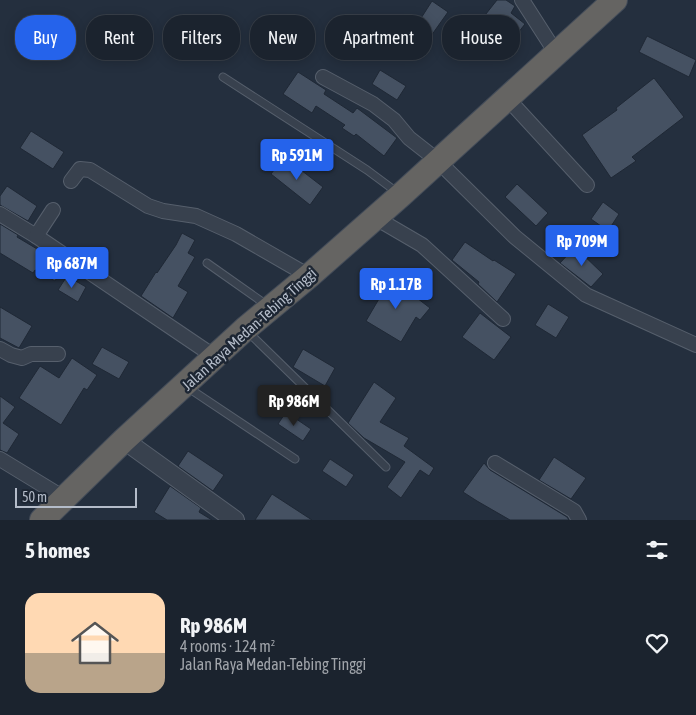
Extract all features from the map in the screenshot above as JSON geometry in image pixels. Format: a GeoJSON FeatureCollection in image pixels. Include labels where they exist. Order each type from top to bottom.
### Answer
{"type":"FeatureCollection","features":[{"type":"Feature","properties":{"kind":"highway","name":"Jalan Raya Medan-Tebing Tinggi"},"geometry":{"type":"LineString","coordinates":[[42,520],[124,440],[245,329],[401,195],[437,160],[615,0]]}},
{"type":"Feature","properties":{"kind":"street"},"geometry":{"type":"LineString","coordinates":[[522,0],[556,53]]}},
{"type":"Feature","properties":{"kind":"street"},"geometry":{"type":"LineString","coordinates":[[323,77],[373,104],[394,120],[409,138],[437,160],[515,237],[586,295],[696,345]]}},
{"type":"Feature","properties":{"kind":"street"},"geometry":{"type":"LineString","coordinates":[[507,98],[587,186]]}},
{"type":"Feature","properties":{"kind":"street"},"geometry":{"type":"LineString","coordinates":[[71,182],[80,169],[90,170],[148,206],[163,211],[196,216],[236,234],[309,276]]}},
{"type":"Feature","properties":{"kind":"street"},"geometry":{"type":"LineString","coordinates":[[36,236],[53,210]]}},
{"type":"Feature","properties":{"kind":"street"},"geometry":{"type":"LineString","coordinates":[[0,214],[36,236],[215,358]]}},
{"type":"Feature","properties":{"kind":"street"},"geometry":{"type":"LineString","coordinates":[[374,217],[422,245],[503,319]]}},
{"type":"Feature","properties":{"kind":"street"},"geometry":{"type":"LineString","coordinates":[[0,349],[22,358],[30,354],[58,354]]}},
{"type":"Feature","properties":{"kind":"street"},"geometry":{"type":"LineString","coordinates":[[124,440],[235,520]]}},
{"type":"Feature","properties":{"kind":"street"},"geometry":{"type":"LineString","coordinates":[[0,459],[64,498]]}},
{"type":"Feature","properties":{"kind":"street"},"geometry":{"type":"LineString","coordinates":[[495,463],[574,511],[579,520]]}},
{"type":"Feature","properties":{"kind":"lane"},"geometry":{"type":"LineString","coordinates":[[223,77],[367,170],[401,195]]}},
{"type":"Feature","properties":{"kind":"lane"},"geometry":{"type":"LineString","coordinates":[[207,262],[270,308]]}},
{"type":"Feature","properties":{"kind":"lane"},"geometry":{"type":"LineString","coordinates":[[245,329],[386,468]]}},
{"type":"Feature","properties":{"kind":"lane"},"geometry":{"type":"LineString","coordinates":[[185,386],[295,459]]}},
{"type":"Feature","properties":{"kind":"building"},"geometry":{"type":"Polygon","coordinates":[[[497,0],[506,0],[515,6],[511,13],[514,15],[485,15],[497,0]]]}},
{"type":"Feature","properties":{"kind":"building"},"geometry":{"type":"Polygon","coordinates":[[[432,1],[448,12],[446,15],[442,15],[442,20],[432,35],[432,15],[423,15],[432,1]]]}},
{"type":"Feature","properties":{"kind":"building"},"geometry":{"type":"Polygon","coordinates":[[[520,20],[525,24],[520,30],[520,20]]]}},
{"type":"Feature","properties":{"kind":"building"},"geometry":{"type":"Polygon","coordinates":[[[647,36],[696,60],[689,77],[639,52],[647,36]]]}},
{"type":"Feature","properties":{"kind":"building"},"geometry":{"type":"Polygon","coordinates":[[[380,70],[406,86],[397,100],[372,84],[380,70]]]}},
{"type":"Feature","properties":{"kind":"building"},"geometry":{"type":"Polygon","coordinates":[[[298,72],[326,90],[324,94],[353,113],[357,108],[397,138],[384,156],[356,134],[354,136],[342,128],[345,125],[316,106],[312,113],[283,94],[298,72]]]}},
{"type":"Feature","properties":{"kind":"building"},"geometry":{"type":"Polygon","coordinates":[[[654,78],[684,117],[632,157],[636,161],[611,178],[582,135],[617,110],[616,108],[654,78]]]}},
{"type":"Feature","properties":{"kind":"building"},"geometry":{"type":"Polygon","coordinates":[[[31,131],[64,152],[53,169],[20,148],[31,131]]]}},
{"type":"Feature","properties":{"kind":"building"},"geometry":{"type":"Polygon","coordinates":[[[284,157],[323,187],[310,205],[271,174],[284,157]]]}},
{"type":"Feature","properties":{"kind":"building"},"geometry":{"type":"Polygon","coordinates":[[[517,184],[548,213],[536,226],[505,197],[517,184]]]}},
{"type":"Feature","properties":{"kind":"building"},"geometry":{"type":"Polygon","coordinates":[[[7,186],[37,206],[28,221],[0,205],[0,196],[7,186]]]}},
{"type":"Feature","properties":{"kind":"building"},"geometry":{"type":"Polygon","coordinates":[[[603,202],[619,214],[608,231],[591,219],[603,202]]]}},
{"type":"Feature","properties":{"kind":"building"},"geometry":{"type":"Polygon","coordinates":[[[0,224],[18,235],[17,237],[64,265],[55,281],[35,270],[33,273],[0,253],[0,224]]]}},
{"type":"Feature","properties":{"kind":"building"},"geometry":{"type":"Polygon","coordinates":[[[182,233],[195,240],[188,253],[195,257],[178,286],[188,292],[173,318],[141,296],[176,245],[182,233]]]}},
{"type":"Feature","properties":{"kind":"building"},"geometry":{"type":"Polygon","coordinates":[[[465,242],[516,274],[497,302],[478,284],[479,282],[452,260],[465,242]]]}},
{"type":"Feature","properties":{"kind":"building"},"geometry":{"type":"Polygon","coordinates":[[[575,247],[603,274],[591,287],[560,263],[575,247]]]}},
{"type":"Feature","properties":{"kind":"building"},"geometry":{"type":"Polygon","coordinates":[[[387,275],[430,308],[420,320],[416,317],[401,342],[366,321],[383,292],[378,288],[387,275]]]}},
{"type":"Feature","properties":{"kind":"building"},"geometry":{"type":"Polygon","coordinates":[[[67,276],[86,287],[78,302],[58,290],[67,276]]]}},
{"type":"Feature","properties":{"kind":"building"},"geometry":{"type":"Polygon","coordinates":[[[548,304],[569,317],[556,338],[535,325],[548,304]]]}},
{"type":"Feature","properties":{"kind":"building"},"geometry":{"type":"Polygon","coordinates":[[[0,307],[32,326],[19,348],[0,338],[0,307]]]}},
{"type":"Feature","properties":{"kind":"building"},"geometry":{"type":"Polygon","coordinates":[[[480,313],[511,337],[494,360],[462,337],[480,313]]]}},
{"type":"Feature","properties":{"kind":"building"},"geometry":{"type":"Polygon","coordinates":[[[102,347],[129,362],[119,379],[92,364],[102,347]]]}},
{"type":"Feature","properties":{"kind":"building"},"geometry":{"type":"Polygon","coordinates":[[[303,349],[335,368],[325,386],[293,367],[303,349]]]}},
{"type":"Feature","properties":{"kind":"building"},"geometry":{"type":"Polygon","coordinates":[[[72,358],[97,375],[87,390],[84,388],[61,425],[19,398],[40,366],[59,378],[72,358]]]}},
{"type":"Feature","properties":{"kind":"building"},"geometry":{"type":"Polygon","coordinates":[[[374,382],[396,398],[380,422],[409,438],[404,446],[434,468],[429,476],[420,470],[401,498],[387,487],[405,462],[364,438],[348,423],[374,382]]]}},
{"type":"Feature","properties":{"kind":"building"},"geometry":{"type":"Polygon","coordinates":[[[0,396],[15,407],[3,423],[19,434],[7,453],[0,450],[0,396]]]}},
{"type":"Feature","properties":{"kind":"building"},"geometry":{"type":"Polygon","coordinates":[[[286,412],[311,429],[303,441],[278,424],[286,412]]]}},
{"type":"Feature","properties":{"kind":"building"},"geometry":{"type":"Polygon","coordinates":[[[188,451],[224,475],[213,491],[178,466],[188,451]]]}},
{"type":"Feature","properties":{"kind":"building"},"geometry":{"type":"Polygon","coordinates":[[[554,457],[586,478],[571,499],[539,480],[554,457]]]}},
{"type":"Feature","properties":{"kind":"building"},"geometry":{"type":"Polygon","coordinates":[[[330,459],[354,475],[346,487],[322,471],[330,459]]]}},
{"type":"Feature","properties":{"kind":"building"},"geometry":{"type":"Polygon","coordinates":[[[484,463],[490,470],[569,520],[510,520],[463,492],[484,463]]]}},
{"type":"Feature","properties":{"kind":"building"},"geometry":{"type":"Polygon","coordinates":[[[170,486],[201,508],[199,512],[212,520],[167,520],[154,512],[170,486]]]}},
{"type":"Feature","properties":{"kind":"building"},"geometry":{"type":"Polygon","coordinates":[[[272,494],[312,520],[255,520],[272,494]]]}}]}
